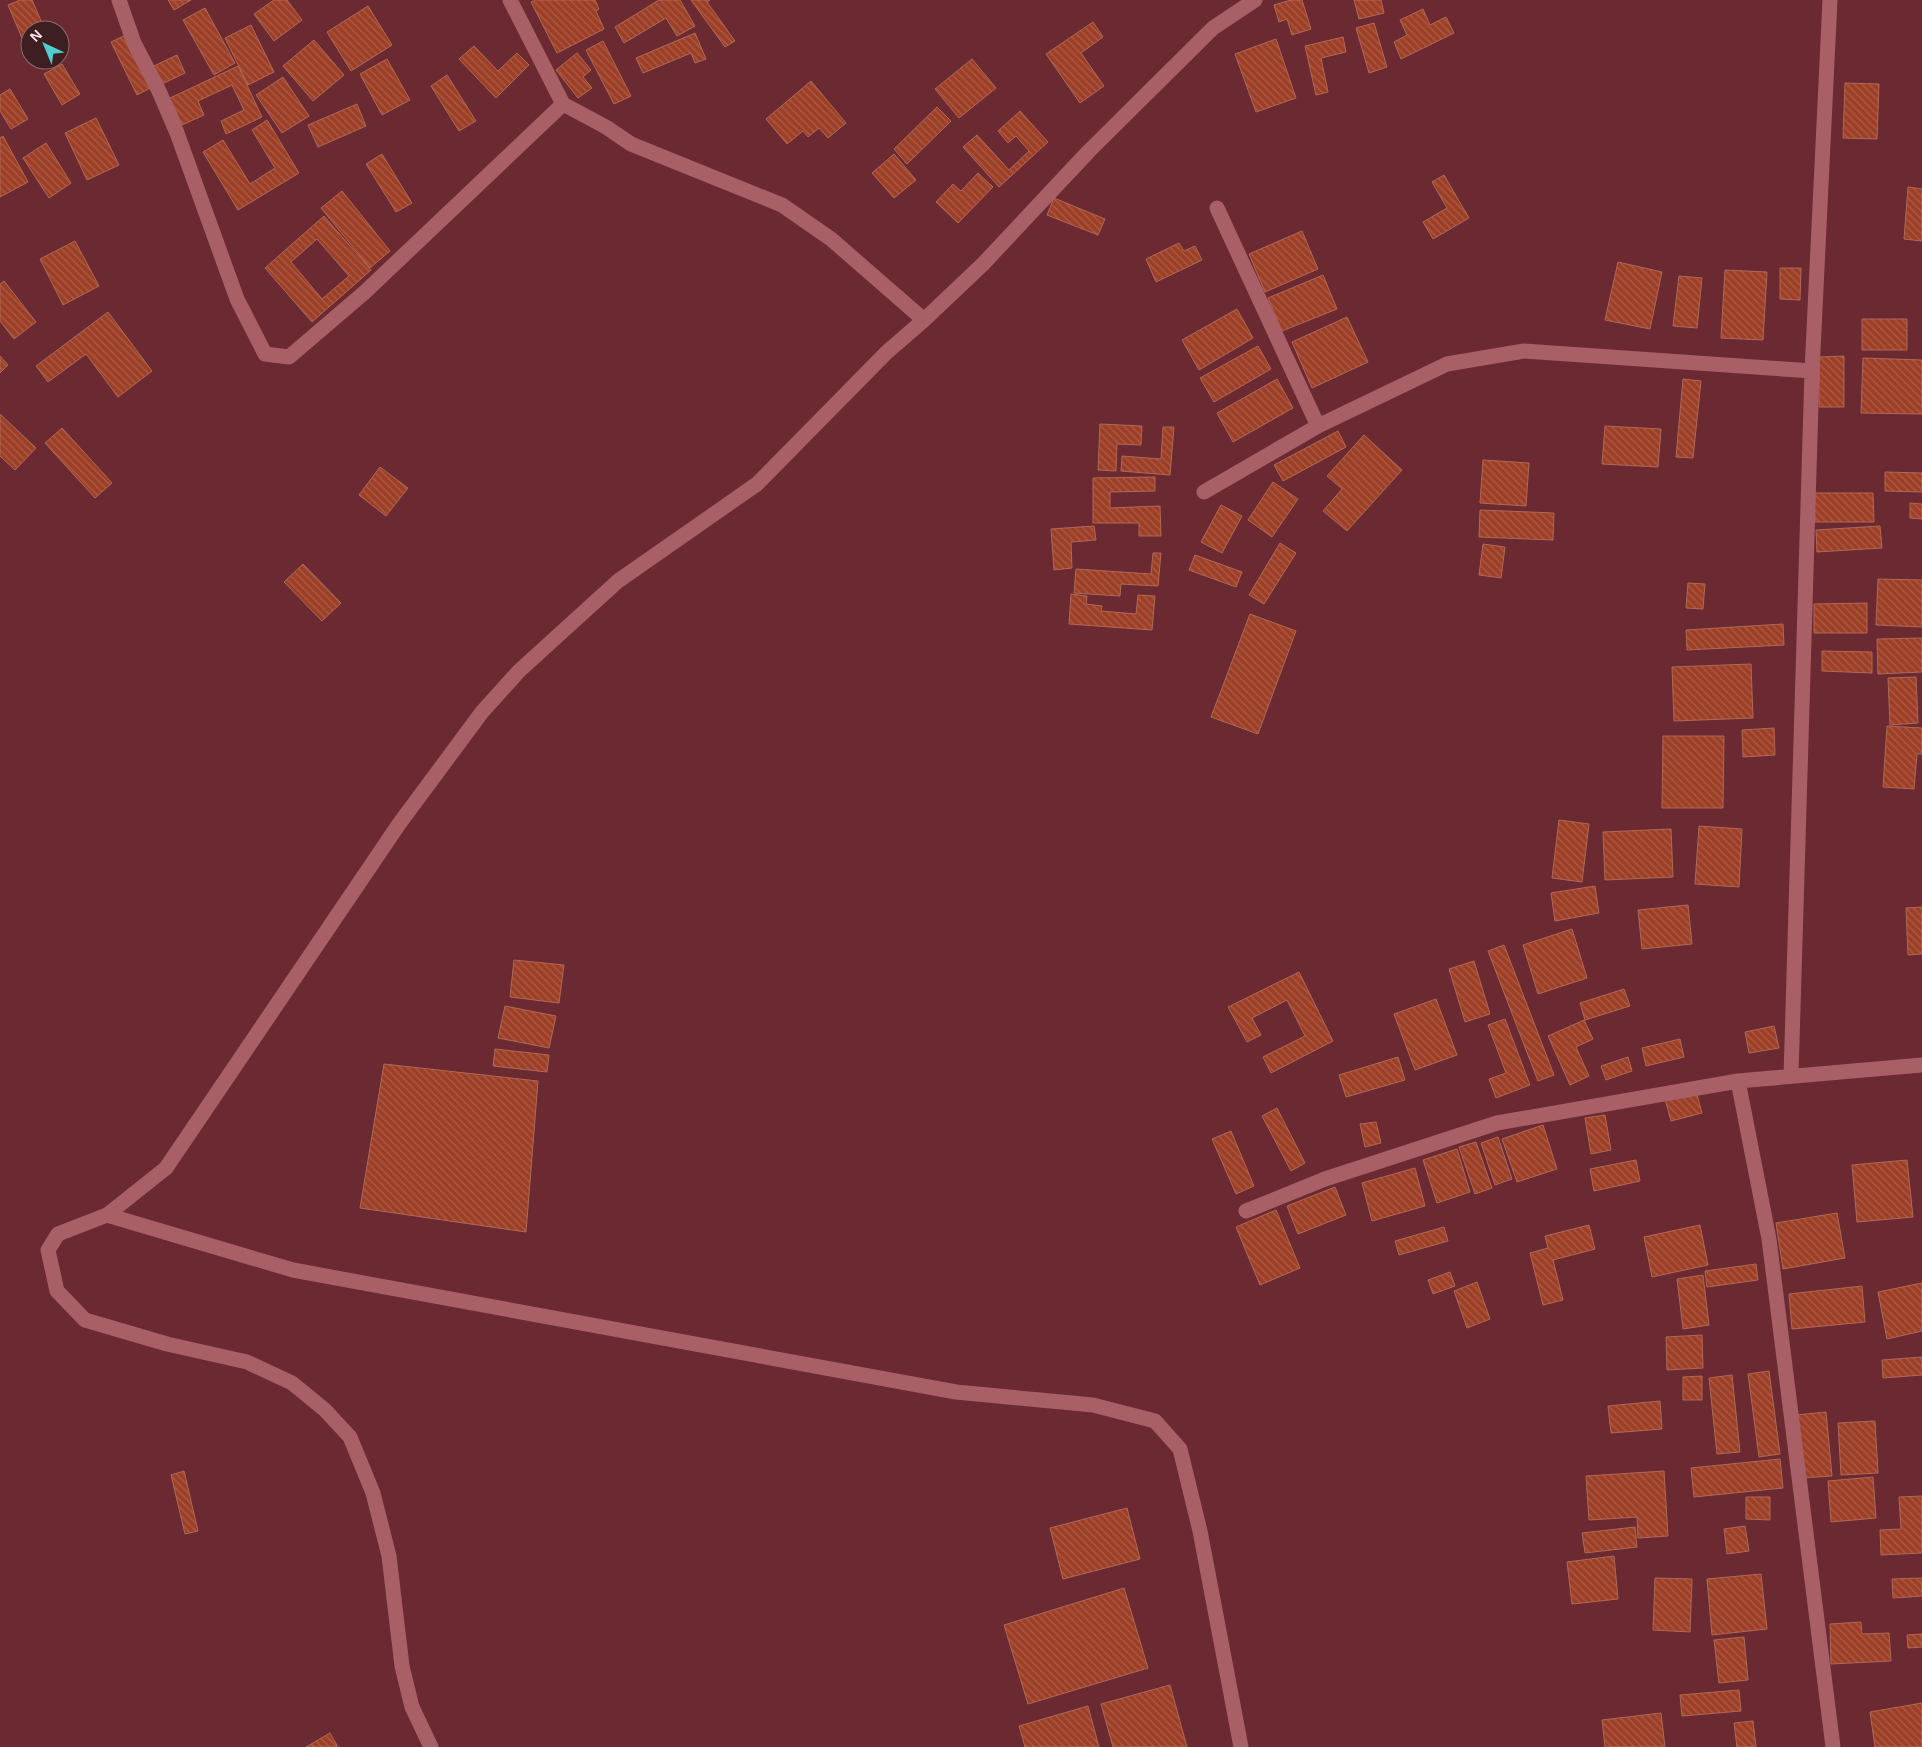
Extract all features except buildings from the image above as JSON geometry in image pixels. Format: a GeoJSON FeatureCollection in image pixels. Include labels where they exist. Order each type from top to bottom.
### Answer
{"type":"FeatureCollection","features":[{"type":"Feature","properties":{"kind":"street"},"geometry":{"type":"LineString","coordinates":[[119,0],[134,43],[159,91],[177,133],[237,299],[265,354],[289,357],[365,292],[563,104]]}},
{"type":"Feature","properties":{"kind":"street"},"geometry":{"type":"LineString","coordinates":[[510,0],[563,104],[606,127],[631,144],[782,205],[832,239],[924,320]]}},
{"type":"Feature","properties":{"kind":"street"},"geometry":{"type":"LineString","coordinates":[[431,1747],[412,1707],[402,1666],[389,1556],[373,1492],[350,1436],[324,1410],[292,1383],[247,1362],[167,1344],[85,1320],[57,1291],[48,1250],[58,1234],[107,1215],[166,1168],[399,824],[482,712],[519,671],[618,581],[757,484],[888,352],[983,264],[1089,151],[1213,28],[1255,0]]}},
{"type":"Feature","properties":{"kind":"street"},"geometry":{"type":"LineString","coordinates":[[1791,1076],[1812,371],[1830,0]]}},
{"type":"Feature","properties":{"kind":"street"},"geometry":{"type":"LineString","coordinates":[[1217,208],[1318,426]]}},
{"type":"Feature","properties":{"kind":"street"},"geometry":{"type":"LineString","coordinates":[[1204,492],[1318,426],[1447,364],[1524,351],[1812,371]]}},
{"type":"Feature","properties":{"kind":"street"},"geometry":{"type":"LineString","coordinates":[[1246,1211],[1325,1179],[1496,1123],[1738,1081],[1922,1065]]}},
{"type":"Feature","properties":{"kind":"street"},"geometry":{"type":"LineString","coordinates":[[1738,1081],[1769,1239],[1833,1747]]}},
{"type":"Feature","properties":{"kind":"street"},"geometry":{"type":"LineString","coordinates":[[107,1215],[293,1270],[956,1392],[1092,1405],[1155,1420],[1180,1449],[1200,1531],[1241,1747]]}}]}
